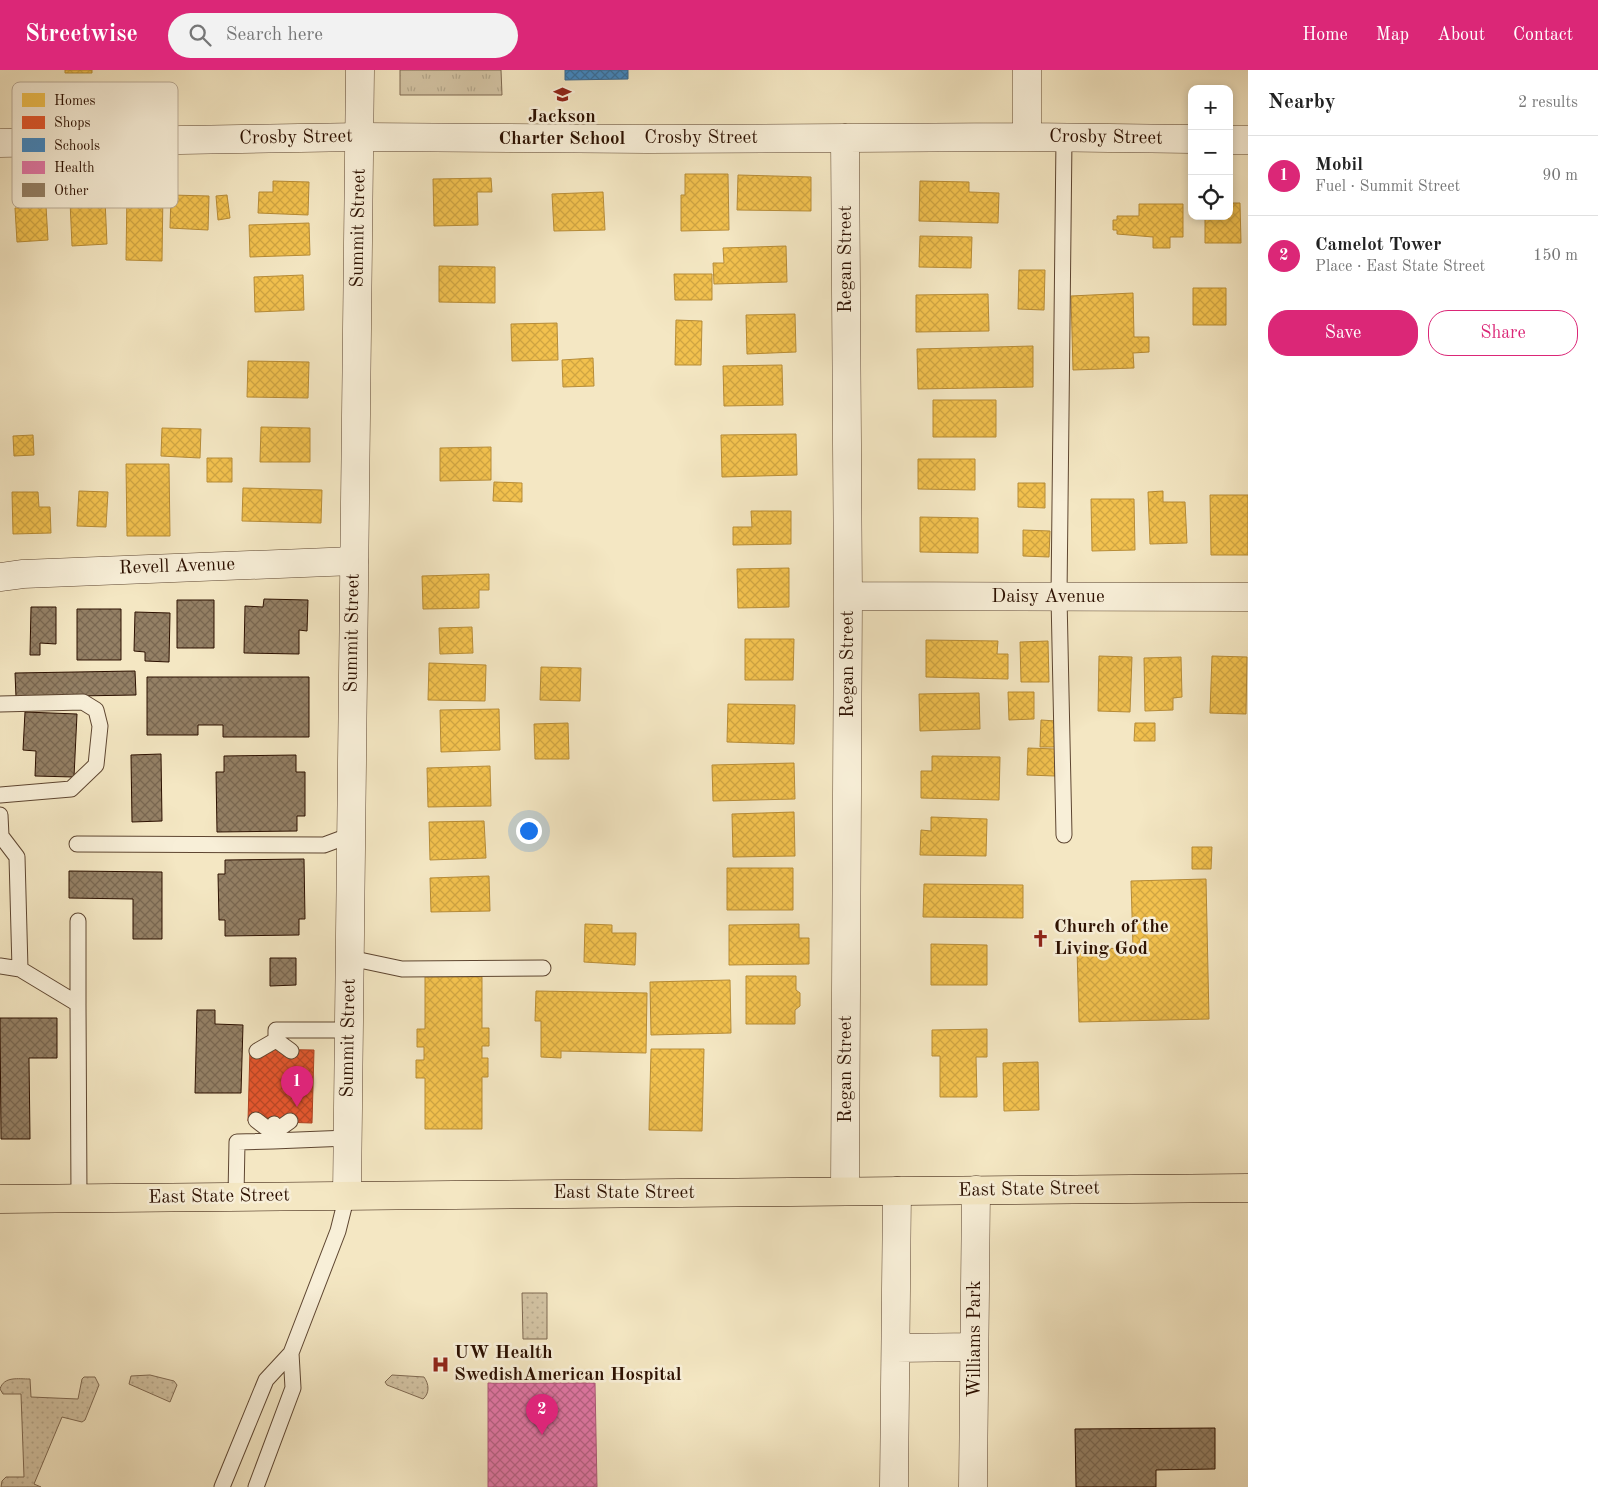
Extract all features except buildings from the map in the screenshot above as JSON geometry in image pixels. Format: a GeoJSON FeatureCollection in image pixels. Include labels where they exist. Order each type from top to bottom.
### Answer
{"type":"FeatureCollection","features":[{"type":"Feature","properties":{"kind":"main road","name":"East State Street"},"geometry":{"type":"LineString","coordinates":[[0,1199],[1248,1188]]}},
{"type":"Feature","properties":{"kind":"street","name":"Summit Street"},"geometry":{"type":"LineString","coordinates":[[347,1195],[360,70]]}},
{"type":"Feature","properties":{"kind":"street"},"geometry":{"type":"LineString","coordinates":[[1027,70],[1027,137]]}},
{"type":"Feature","properties":{"kind":"street","name":"Crosby Street"},"geometry":{"type":"LineString","coordinates":[[178,140],[360,137],[1027,137],[1188,140]]}},
{"type":"Feature","properties":{"kind":"street","name":"Regan Street"},"geometry":{"type":"LineString","coordinates":[[845,138],[848,596],[845,1191]]}},
{"type":"Feature","properties":{"kind":"street"},"geometry":{"type":"LineString","coordinates":[[1233,140],[1248,140]]}},
{"type":"Feature","properties":{"kind":"street","name":"Revell Avenue"},"geometry":{"type":"LineString","coordinates":[[2,572],[354,560]]}},
{"type":"Feature","properties":{"kind":"street","name":"Daisy Avenue"},"geometry":{"type":"LineString","coordinates":[[848,596],[1248,597]]}},
{"type":"Feature","properties":{"kind":"street","name":"Williams Park"},"geometry":{"type":"LineString","coordinates":[[973,1487],[976,1190]]}},
{"type":"Feature","properties":{"kind":"street"},"geometry":{"type":"LineString","coordinates":[[894,1487],[897,1191]]}},
{"type":"Feature","properties":{"kind":"street"},"geometry":{"type":"LineString","coordinates":[[896,1348],[974,1347]]}},
{"type":"Feature","properties":{"kind":"lane"},"geometry":{"type":"LineString","coordinates":[[1064,138],[1059,597],[1064,835]]}},
{"type":"Feature","properties":{"kind":"lane"},"geometry":{"type":"LineString","coordinates":[[0,704],[83,702],[96,710],[100,726],[96,765],[71,789],[0,795]]}},
{"type":"Feature","properties":{"kind":"lane"},"geometry":{"type":"LineString","coordinates":[[0,815],[1,836],[17,857],[20,969]]}},
{"type":"Feature","properties":{"kind":"lane"},"geometry":{"type":"LineString","coordinates":[[77,844],[324,845],[351,835]]}},
{"type":"Feature","properties":{"kind":"lane"},"geometry":{"type":"LineString","coordinates":[[78,921],[79,1198]]}},
{"type":"Feature","properties":{"kind":"lane"},"geometry":{"type":"LineString","coordinates":[[350,958],[402,969],[543,968]]}},
{"type":"Feature","properties":{"kind":"lane"},"geometry":{"type":"LineString","coordinates":[[0,966],[20,969],[78,1004]]}},
{"type":"Feature","properties":{"kind":"lane"},"geometry":{"type":"LineString","coordinates":[[276,1046],[276,1030],[349,1030]]}},
{"type":"Feature","properties":{"kind":"lane"},"geometry":{"type":"LineString","coordinates":[[258,1051],[276,1046],[291,1051]]}},
{"type":"Feature","properties":{"kind":"lane"},"geometry":{"type":"LineString","coordinates":[[256,1120],[274,1132],[348,1138]]}},
{"type":"Feature","properties":{"kind":"lane"},"geometry":{"type":"LineString","coordinates":[[236,1196],[237,1142],[274,1132],[290,1121]]}},
{"type":"Feature","properties":{"kind":"lane"},"geometry":{"type":"LineString","coordinates":[[222,1487],[266,1380],[291,1352],[338,1231],[347,1195]]}},
{"type":"Feature","properties":{"kind":"lane"},"geometry":{"type":"LineString","coordinates":[[256,1487],[294,1388],[291,1352]]}},
{"type":"Feature","properties":{"kind":"green space"},"geometry":{"type":"Polygon","coordinates":[[[400,70],[501,70],[502,95],[400,95],[400,70]]]}},
{"type":"Feature","properties":{"kind":"green space"},"geometry":{"type":"Polygon","coordinates":[[[522,1293],[547,1293],[547,1339],[523,1339],[522,1293]]]}},
{"type":"Feature","properties":{"kind":"green space"},"geometry":{"type":"Polygon","coordinates":[[[150,1375],[174,1381],[177,1385],[170,1402],[129,1384],[131,1376],[150,1375]]]}},
{"type":"Feature","properties":{"kind":"green space"},"geometry":{"type":"Polygon","coordinates":[[[392,1375],[424,1377],[428,1385],[427,1394],[423,1399],[387,1385],[385,1382],[392,1375]]]}},
{"type":"Feature","properties":{"kind":"green space"},"geometry":{"type":"Polygon","coordinates":[[[84,1377],[95,1377],[99,1385],[85,1420],[82,1422],[62,1417],[34,1484],[41,1487],[1,1487],[2,1481],[6,1477],[24,1477],[21,1394],[3,1394],[0,1389],[2,1385],[12,1379],[30,1379],[31,1397],[78,1399],[84,1377]]]}},
{"type":"Feature","properties":{"kind":"place","name":"Jackson Charter School"},"geometry":{"type":"Point","coordinates":[562,94]}},
{"type":"Feature","properties":{"kind":"place","name":"Church of the Living God"},"geometry":{"type":"Point","coordinates":[1040,938]}},
{"type":"Feature","properties":{"kind":"place","name":"Mobil"},"geometry":{"type":"Point","coordinates":[297,1107]}},
{"type":"Feature","properties":{"kind":"place","name":"UW Health SwedishAmerican Hospital"},"geometry":{"type":"Point","coordinates":[440,1364]}},
{"type":"Feature","properties":{"kind":"place","name":"Camelot Tower"},"geometry":{"type":"Point","coordinates":[542,1435]}}]}
